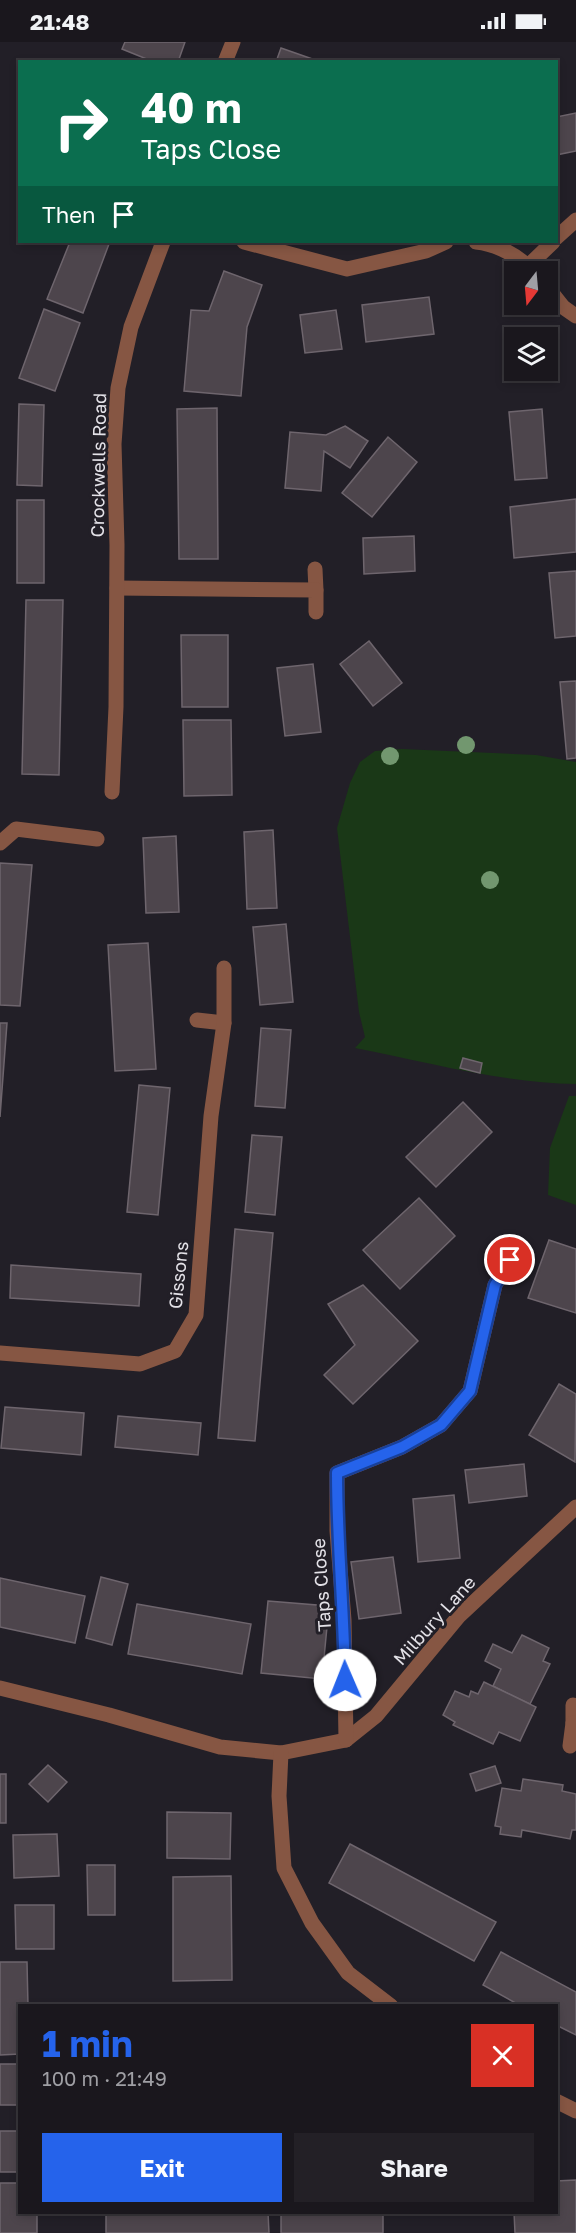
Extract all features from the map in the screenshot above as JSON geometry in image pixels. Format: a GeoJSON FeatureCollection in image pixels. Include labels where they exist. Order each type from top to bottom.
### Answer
{"type":"FeatureCollection","features":[{"type":"Feature","properties":{"kind":"street"},"geometry":{"type":"LineString","coordinates":[[226,60],[233,42]]}},
{"type":"Feature","properties":{"kind":"street"},"geometry":{"type":"LineString","coordinates":[[558,236],[576,220]]}},
{"type":"Feature","properties":{"kind":"street","name":"Crockwells Road"},"geometry":{"type":"LineString","coordinates":[[112,792],[116,706],[117,588],[114,444],[118,388],[131,327],[163,243]]}},
{"type":"Feature","properties":{"kind":"street"},"geometry":{"type":"LineString","coordinates":[[248,243],[347,269],[426,251],[444,243]]}},
{"type":"Feature","properties":{"kind":"street"},"geometry":{"type":"LineString","coordinates":[[488,243],[520,261]]}},
{"type":"Feature","properties":{"kind":"street"},"geometry":{"type":"LineString","coordinates":[[538,261],[552,243]]}},
{"type":"Feature","properties":{"kind":"street"},"geometry":{"type":"LineString","coordinates":[[558,301],[576,316]]}},
{"type":"Feature","properties":{"kind":"street"},"geometry":{"type":"LineString","coordinates":[[315,569],[316,612]]}},
{"type":"Feature","properties":{"kind":"street"},"geometry":{"type":"LineString","coordinates":[[117,588],[316,590]]}},
{"type":"Feature","properties":{"kind":"street"},"geometry":{"type":"LineString","coordinates":[[0,843],[16,829],[97,839]]}},
{"type":"Feature","properties":{"kind":"street","name":"Gissons"},"geometry":{"type":"LineString","coordinates":[[0,1353],[140,1364],[175,1352],[196,1314],[211,1116],[224,1023],[224,968]]}},
{"type":"Feature","properties":{"kind":"street"},"geometry":{"type":"LineString","coordinates":[[197,1020],[224,1023]]}},
{"type":"Feature","properties":{"kind":"street","name":"Taps Close"},"geometry":{"type":"LineString","coordinates":[[346,1740],[344,1620],[337,1531],[337,1473],[402,1447],[441,1425],[470,1391],[495,1285],[510,1260]]}},
{"type":"Feature","properties":{"kind":"street","name":"Milbury Lane"},"geometry":{"type":"LineString","coordinates":[[0,1688],[110,1715],[220,1747],[281,1753],[346,1740],[376,1716],[459,1616],[576,1507]]}},
{"type":"Feature","properties":{"kind":"street"},"geometry":{"type":"LineString","coordinates":[[570,1746],[574,1724],[573,1705]]}},
{"type":"Feature","properties":{"kind":"street"},"geometry":{"type":"LineString","coordinates":[[281,1753],[279,1796],[284,1868],[312,1923],[348,1973],[388,2004]]}},
{"type":"Feature","properties":{"kind":"street"},"geometry":{"type":"LineString","coordinates":[[558,2102],[576,2112]]}},
{"type":"Feature","properties":{"kind":"green space"},"geometry":{"type":"Polygon","coordinates":[[[402,749],[536,755],[576,762],[576,1084],[493,1076],[355,1048],[365,1037],[359,1012],[337,828],[350,783],[360,762],[375,751],[402,749]]]}},
{"type":"Feature","properties":{"kind":"green space"},"geometry":{"type":"Polygon","coordinates":[[[569,1096],[576,1096],[576,1205],[548,1195],[550,1148],[569,1096]]]}},
{"type":"Feature","properties":{"kind":"building"},"geometry":{"type":"Polygon","coordinates":[[[125,42],[185,42],[179,60],[149,60],[122,49],[125,42]]]}},
{"type":"Feature","properties":{"kind":"building"},"geometry":{"type":"Polygon","coordinates":[[[281,48],[315,60],[277,60],[281,48]]]}},
{"type":"Feature","properties":{"kind":"building"},"geometry":{"type":"Polygon","coordinates":[[[576,113],[576,151],[558,155],[558,117],[576,113]]]}},
{"type":"Feature","properties":{"kind":"building"},"geometry":{"type":"Polygon","coordinates":[[[70,243],[109,244],[83,313],[47,299],[70,243]]]}},
{"type":"Feature","properties":{"kind":"building"},"geometry":{"type":"Polygon","coordinates":[[[224,271],[262,285],[247,327],[241,396],[184,391],[191,310],[209,311],[224,271]]]}},
{"type":"Feature","properties":{"kind":"building"},"geometry":{"type":"Polygon","coordinates":[[[429,297],[434,334],[366,342],[362,305],[429,297]]]}},
{"type":"Feature","properties":{"kind":"building"},"geometry":{"type":"Polygon","coordinates":[[[44,309],[80,323],[55,391],[19,378],[44,309]]]}},
{"type":"Feature","properties":{"kind":"building"},"geometry":{"type":"Polygon","coordinates":[[[336,310],[342,349],[305,353],[300,315],[336,310]]]}},
{"type":"Feature","properties":{"kind":"building"},"geometry":{"type":"Polygon","coordinates":[[[19,404],[44,405],[42,486],[17,485],[19,404]]]}},
{"type":"Feature","properties":{"kind":"building"},"geometry":{"type":"Polygon","coordinates":[[[217,408],[218,559],[179,559],[177,409],[217,408]]]}},
{"type":"Feature","properties":{"kind":"building"},"geometry":{"type":"Polygon","coordinates":[[[542,409],[547,478],[515,480],[509,412],[542,409]]]}},
{"type":"Feature","properties":{"kind":"building"},"geometry":{"type":"Polygon","coordinates":[[[345,426],[368,441],[350,468],[324,451],[321,491],[285,488],[290,432],[326,435],[345,426]]]}},
{"type":"Feature","properties":{"kind":"building"},"geometry":{"type":"Polygon","coordinates":[[[388,437],[417,462],[372,517],[342,493],[388,437]]]}},
{"type":"Feature","properties":{"kind":"building"},"geometry":{"type":"Polygon","coordinates":[[[576,499],[576,552],[514,558],[510,507],[576,499]]]}},
{"type":"Feature","properties":{"kind":"building"},"geometry":{"type":"Polygon","coordinates":[[[17,500],[44,500],[44,583],[17,583],[17,500]]]}},
{"type":"Feature","properties":{"kind":"building"},"geometry":{"type":"Polygon","coordinates":[[[414,536],[415,571],[364,574],[363,538],[414,536]]]}},
{"type":"Feature","properties":{"kind":"building"},"geometry":{"type":"Polygon","coordinates":[[[576,571],[576,636],[555,638],[549,573],[576,571]]]}},
{"type":"Feature","properties":{"kind":"building"},"geometry":{"type":"Polygon","coordinates":[[[26,600],[63,600],[59,775],[22,774],[26,600]]]}},
{"type":"Feature","properties":{"kind":"building"},"geometry":{"type":"Polygon","coordinates":[[[181,635],[228,635],[228,707],[182,707],[181,635]]]}},
{"type":"Feature","properties":{"kind":"building"},"geometry":{"type":"Polygon","coordinates":[[[369,641],[402,683],[373,706],[340,664],[369,641]]]}},
{"type":"Feature","properties":{"kind":"building"},"geometry":{"type":"Polygon","coordinates":[[[313,664],[321,732],[285,736],[277,668],[313,664]]]}},
{"type":"Feature","properties":{"kind":"building"},"geometry":{"type":"Polygon","coordinates":[[[576,681],[576,758],[567,759],[560,682],[576,681]]]}},
{"type":"Feature","properties":{"kind":"building"},"geometry":{"type":"Polygon","coordinates":[[[183,720],[231,720],[232,795],[184,796],[183,720]]]}},
{"type":"Feature","properties":{"kind":"building"},"geometry":{"type":"Polygon","coordinates":[[[273,830],[277,908],[247,909],[244,832],[273,830]]]}},
{"type":"Feature","properties":{"kind":"building"},"geometry":{"type":"Polygon","coordinates":[[[176,836],[179,912],[146,913],[143,838],[176,836]]]}},
{"type":"Feature","properties":{"kind":"building"},"geometry":{"type":"Polygon","coordinates":[[[0,863],[32,865],[20,1006],[0,1005],[0,863]]]}},
{"type":"Feature","properties":{"kind":"building"},"geometry":{"type":"Polygon","coordinates":[[[286,924],[293,1002],[260,1005],[253,927],[286,924]]]}},
{"type":"Feature","properties":{"kind":"building"},"geometry":{"type":"Polygon","coordinates":[[[148,943],[156,1069],[115,1071],[108,945],[148,943]]]}},
{"type":"Feature","properties":{"kind":"building"},"geometry":{"type":"Polygon","coordinates":[[[0,1023],[7,1023],[0,1117],[0,1023]]]}},
{"type":"Feature","properties":{"kind":"building"},"geometry":{"type":"Polygon","coordinates":[[[261,1028],[291,1030],[285,1108],[255,1106],[261,1028]]]}},
{"type":"Feature","properties":{"kind":"building"},"geometry":{"type":"Polygon","coordinates":[[[463,1058],[482,1063],[480,1073],[460,1068],[463,1058]]]}},
{"type":"Feature","properties":{"kind":"building"},"geometry":{"type":"Polygon","coordinates":[[[139,1085],[170,1088],[158,1215],[127,1212],[139,1085]]]}},
{"type":"Feature","properties":{"kind":"building"},"geometry":{"type":"Polygon","coordinates":[[[463,1102],[492,1132],[436,1187],[406,1157],[463,1102]]]}},
{"type":"Feature","properties":{"kind":"building"},"geometry":{"type":"Polygon","coordinates":[[[252,1135],[282,1137],[275,1215],[245,1212],[252,1135]]]}},
{"type":"Feature","properties":{"kind":"building"},"geometry":{"type":"Polygon","coordinates":[[[419,1198],[455,1236],[400,1289],[363,1250],[419,1198]]]}},
{"type":"Feature","properties":{"kind":"building"},"geometry":{"type":"Polygon","coordinates":[[[235,1229],[273,1233],[255,1441],[218,1438],[235,1229]]]}},
{"type":"Feature","properties":{"kind":"building"},"geometry":{"type":"Polygon","coordinates":[[[549,1240],[576,1249],[576,1313],[528,1298],[549,1240]]]}},
{"type":"Feature","properties":{"kind":"building"},"geometry":{"type":"Polygon","coordinates":[[[11,1265],[141,1274],[139,1306],[10,1298],[11,1265]]]}},
{"type":"Feature","properties":{"kind":"building"},"geometry":{"type":"Polygon","coordinates":[[[363,1285],[418,1341],[353,1404],[324,1375],[355,1345],[328,1304],[363,1285]]]}},
{"type":"Feature","properties":{"kind":"building"},"geometry":{"type":"Polygon","coordinates":[[[559,1384],[576,1394],[575,1462],[529,1435],[559,1384]]]}},
{"type":"Feature","properties":{"kind":"building"},"geometry":{"type":"Polygon","coordinates":[[[5,1407],[84,1413],[81,1455],[1,1448],[5,1407]]]}},
{"type":"Feature","properties":{"kind":"building"},"geometry":{"type":"Polygon","coordinates":[[[118,1416],[201,1423],[198,1455],[115,1447],[118,1416]]]}},
{"type":"Feature","properties":{"kind":"building"},"geometry":{"type":"Polygon","coordinates":[[[524,1464],[527,1496],[469,1503],[465,1470],[524,1464]]]}},
{"type":"Feature","properties":{"kind":"building"},"geometry":{"type":"Polygon","coordinates":[[[454,1495],[460,1558],[418,1562],[413,1499],[454,1495]]]}},
{"type":"Feature","properties":{"kind":"building"},"geometry":{"type":"Polygon","coordinates":[[[393,1557],[401,1613],[359,1619],[351,1562],[393,1557]]]}},
{"type":"Feature","properties":{"kind":"building"},"geometry":{"type":"Polygon","coordinates":[[[101,1577],[128,1584],[112,1645],[86,1638],[101,1577]]]}},
{"type":"Feature","properties":{"kind":"building"},"geometry":{"type":"Polygon","coordinates":[[[0,1578],[85,1596],[75,1643],[0,1627],[0,1578]]]}},
{"type":"Feature","properties":{"kind":"building"},"geometry":{"type":"Polygon","coordinates":[[[268,1601],[329,1606],[322,1679],[261,1673],[268,1601]]]}},
{"type":"Feature","properties":{"kind":"building"},"geometry":{"type":"Polygon","coordinates":[[[137,1604],[251,1624],[242,1674],[128,1654],[137,1604]]]}},
{"type":"Feature","properties":{"kind":"building"},"geometry":{"type":"Polygon","coordinates":[[[522,1635],[549,1648],[543,1661],[550,1664],[530,1704],[493,1686],[501,1669],[485,1661],[493,1644],[512,1653],[522,1635]]]}},
{"type":"Feature","properties":{"kind":"building"},"geometry":{"type":"Polygon","coordinates":[[[484,1682],[536,1707],[520,1741],[499,1732],[493,1744],[453,1725],[455,1722],[443,1715],[455,1691],[469,1697],[471,1691],[478,1694],[484,1682]]]}},
{"type":"Feature","properties":{"kind":"building"},"geometry":{"type":"Polygon","coordinates":[[[48,1765],[67,1782],[48,1802],[29,1784],[48,1765]]]}},
{"type":"Feature","properties":{"kind":"building"},"geometry":{"type":"Polygon","coordinates":[[[495,1766],[501,1783],[476,1791],[470,1774],[495,1766]]]}},
{"type":"Feature","properties":{"kind":"building"},"geometry":{"type":"Polygon","coordinates":[[[0,1774],[6,1774],[6,1823],[0,1823],[0,1774]]]}},
{"type":"Feature","properties":{"kind":"building"},"geometry":{"type":"Polygon","coordinates":[[[523,1779],[563,1785],[562,1791],[576,1794],[576,1830],[572,1830],[570,1839],[522,1830],[521,1837],[500,1834],[501,1827],[495,1826],[502,1788],[521,1791],[523,1779]]]}},
{"type":"Feature","properties":{"kind":"building"},"geometry":{"type":"Polygon","coordinates":[[[167,1812],[231,1813],[230,1859],[167,1858],[167,1812]]]}},
{"type":"Feature","properties":{"kind":"building"},"geometry":{"type":"Polygon","coordinates":[[[57,1834],[59,1876],[14,1878],[13,1835],[57,1834]]]}},
{"type":"Feature","properties":{"kind":"building"},"geometry":{"type":"Polygon","coordinates":[[[350,1844],[496,1922],[474,1961],[329,1883],[350,1844]]]}},
{"type":"Feature","properties":{"kind":"building"},"geometry":{"type":"Polygon","coordinates":[[[87,1865],[115,1865],[115,1915],[88,1915],[87,1865]]]}},
{"type":"Feature","properties":{"kind":"building"},"geometry":{"type":"Polygon","coordinates":[[[231,1876],[232,1980],[173,1981],[173,1877],[231,1876]]]}},
{"type":"Feature","properties":{"kind":"building"},"geometry":{"type":"Polygon","coordinates":[[[15,1905],[54,1905],[54,1949],[16,1949],[15,1905]]]}},
{"type":"Feature","properties":{"kind":"building"},"geometry":{"type":"Polygon","coordinates":[[[501,1952],[576,1992],[576,2035],[558,2026],[558,2004],[517,2004],[483,1985],[501,1952]]]}},
{"type":"Feature","properties":{"kind":"building"},"geometry":{"type":"Polygon","coordinates":[[[0,1962],[27,1962],[28,2004],[18,2004],[18,2054],[0,2055],[0,1962]]]}},
{"type":"Feature","properties":{"kind":"building"},"geometry":{"type":"Polygon","coordinates":[[[0,2064],[18,2064],[18,2105],[0,2105],[0,2064]]]}},
{"type":"Feature","properties":{"kind":"building"},"geometry":{"type":"Polygon","coordinates":[[[0,2131],[18,2131],[18,2172],[0,2172],[0,2131]]]}},
{"type":"Feature","properties":{"kind":"building"},"geometry":{"type":"Polygon","coordinates":[[[576,2180],[576,2233],[515,2233],[514,2214],[558,2214],[558,2181],[576,2180]]]}},
{"type":"Feature","properties":{"kind":"building"},"geometry":{"type":"Polygon","coordinates":[[[0,2183],[18,2183],[18,2214],[37,2214],[37,2233],[0,2233],[0,2183]]]}},
{"type":"Feature","properties":{"kind":"building"},"geometry":{"type":"Polygon","coordinates":[[[106,2214],[268,2214],[269,2233],[106,2233],[106,2214]]]}},
{"type":"Feature","properties":{"kind":"building"},"geometry":{"type":"Polygon","coordinates":[[[281,2214],[383,2214],[383,2233],[281,2233],[281,2214]]]}},
{"type":"Feature","properties":{"kind":"route"},"geometry":{"type":"LineString","coordinates":[[345,1680],[344,1620],[337,1531],[337,1473],[402,1447],[441,1425],[470,1391],[495,1285],[510,1260]]}}]}
